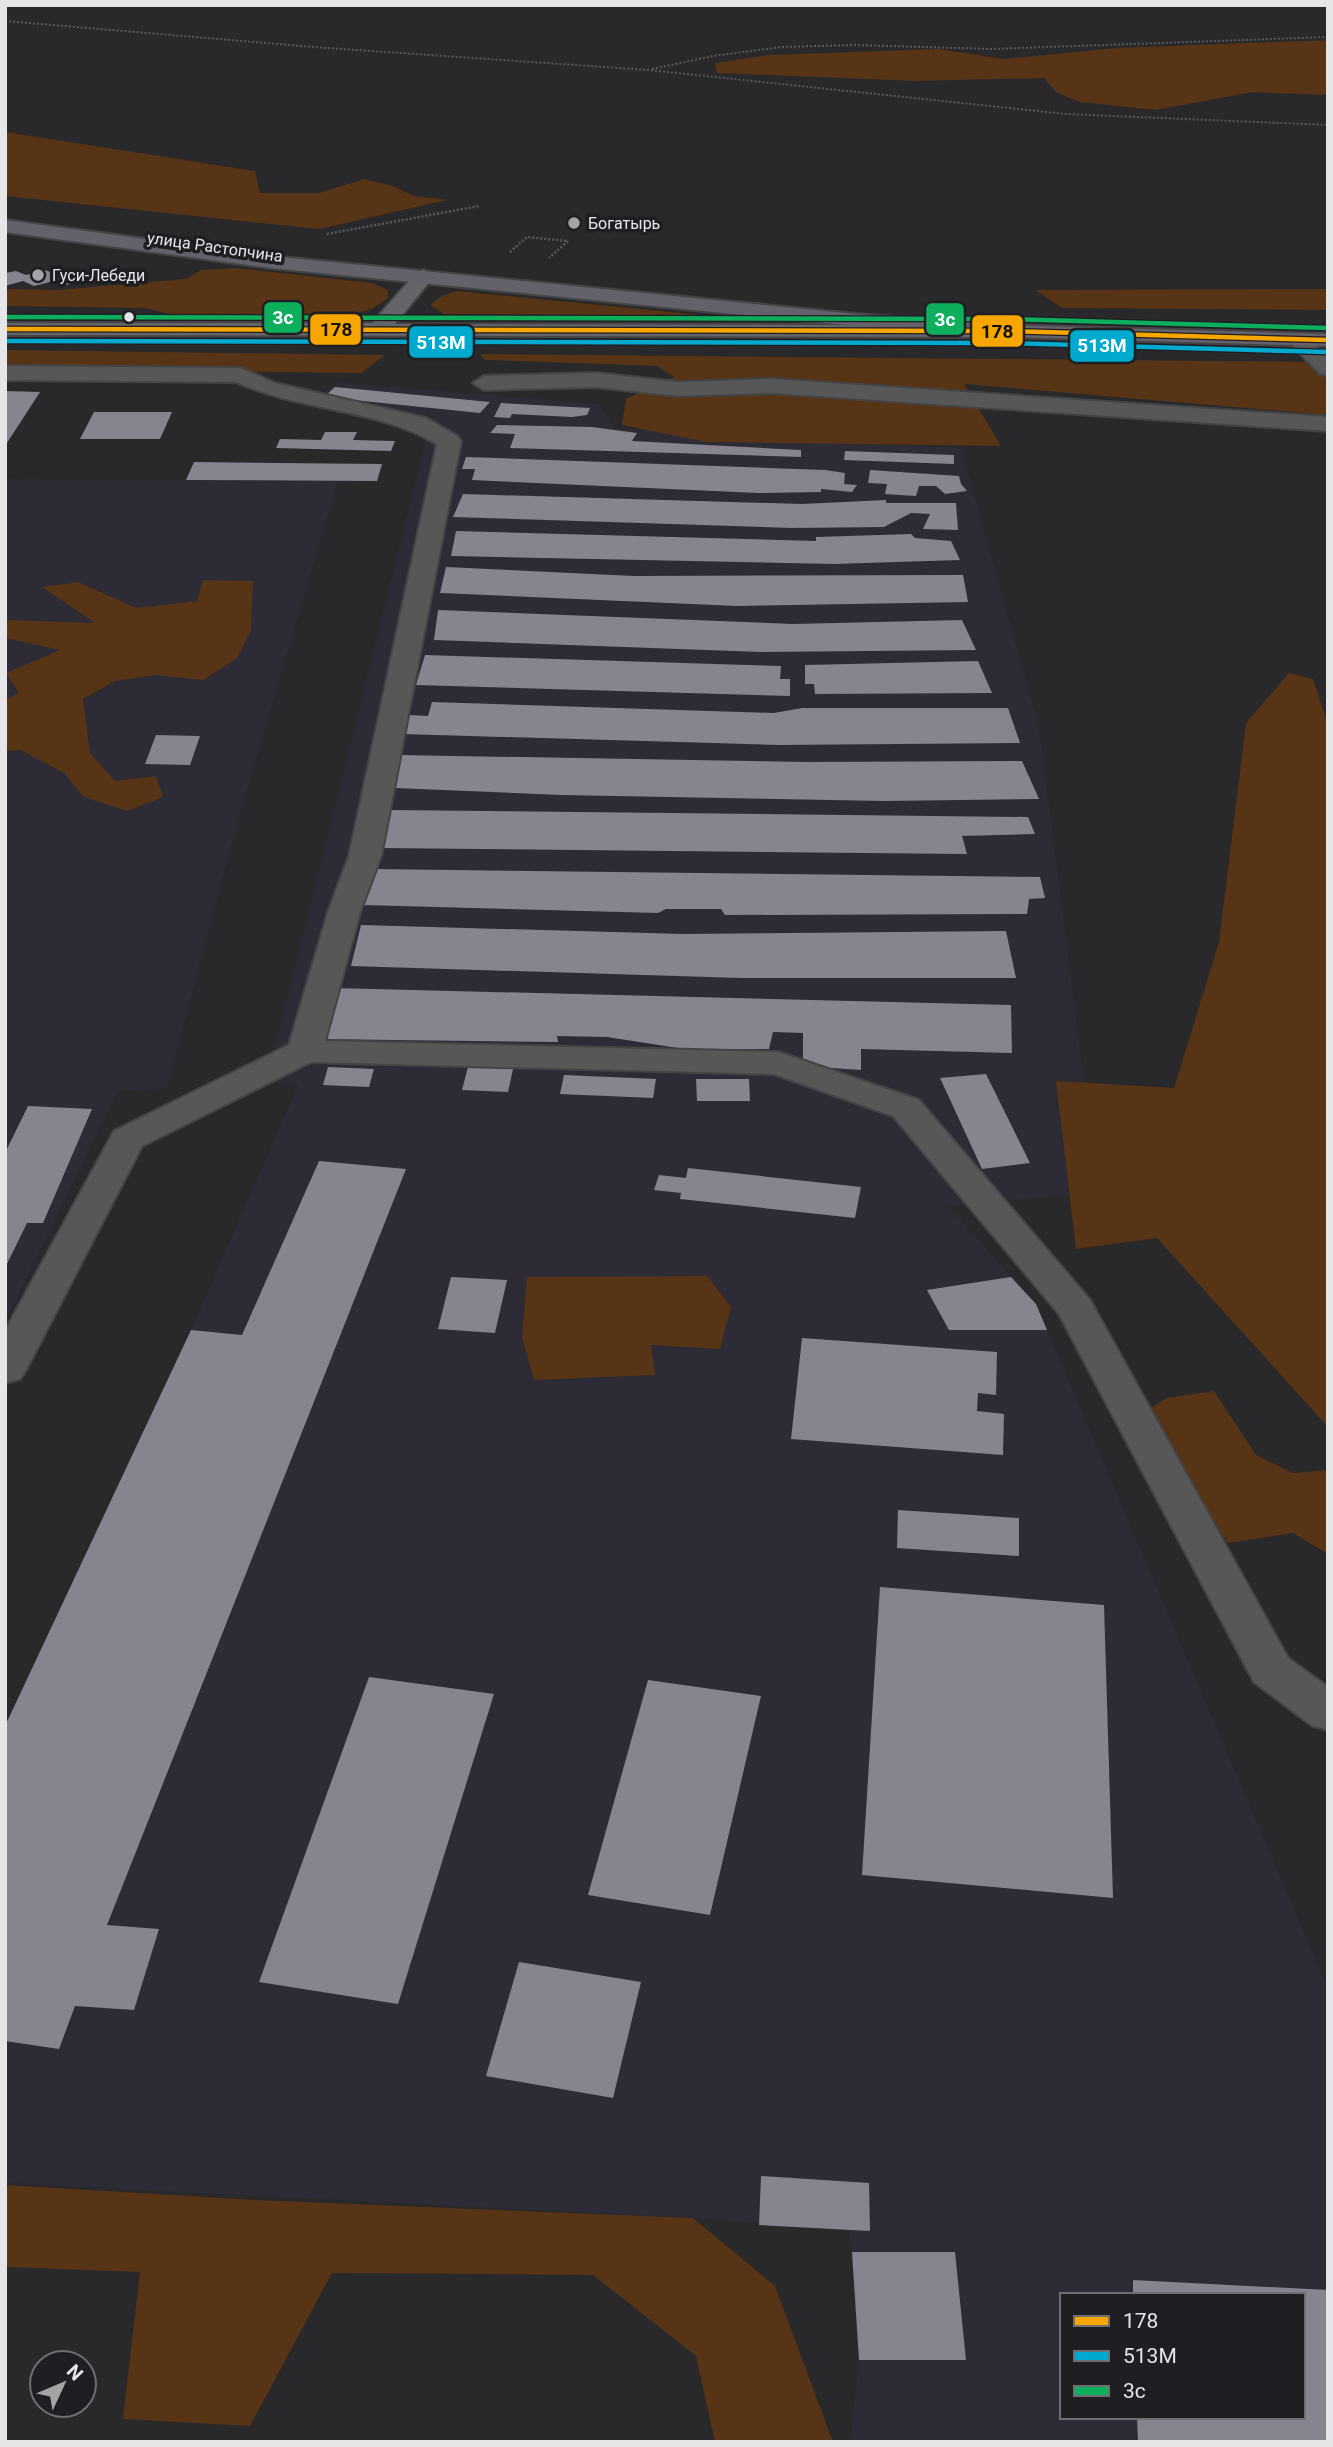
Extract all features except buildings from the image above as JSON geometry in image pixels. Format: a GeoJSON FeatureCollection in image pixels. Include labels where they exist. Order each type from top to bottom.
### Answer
{"type":"FeatureCollection","features":[{"type":"Feature","properties":{"kind":"highway","name":"улица Растопчина"},"geometry":{"type":"LineString","coordinates":[[5,217],[424,276]]}},
{"type":"Feature","properties":{"kind":"highway","name":"улица Растопчина"},"geometry":{"type":"LineString","coordinates":[[5,226],[271,262],[698,305],[1004,331],[1328,340]]}},
{"type":"Feature","properties":{"kind":"highway","name":"улица Растопчина"},"geometry":{"type":"LineString","coordinates":[[698,305],[1104,323],[1328,328]]}},
{"type":"Feature","properties":{"kind":"main road"},"geometry":{"type":"LineString","coordinates":[[378,330],[424,276]]}},
{"type":"Feature","properties":{"kind":"main road"},"geometry":{"type":"LineString","coordinates":[[686,331],[717,321],[719,315],[698,305]]}},
{"type":"Feature","properties":{"kind":"main road"},"geometry":{"type":"LineString","coordinates":[[5,329],[1004,331]]}},
{"type":"Feature","properties":{"kind":"lane"},"geometry":{"type":"LineString","coordinates":[[1298,340],[1328,369]]}},
{"type":"Feature","properties":{"kind":"lane"},"geometry":{"type":"LineString","coordinates":[[5,373],[240,375],[268,388],[418,423],[449,441],[365,856],[344,912],[305,1051]]}},
{"type":"Feature","properties":{"kind":"lane"},"geometry":{"type":"LineString","coordinates":[[484,383],[596,380],[678,389],[772,386],[1328,424]]}},
{"type":"Feature","properties":{"kind":"lane"},"geometry":{"type":"LineString","coordinates":[[5,1370],[127,1139],[305,1051],[778,1063],[906,1108],[1076,1309],[1271,1670],[1328,1712]]}},
{"type":"Feature","properties":{"kind":"path"},"geometry":{"type":"LineString","coordinates":[[5,21],[313,47],[648,70],[731,82],[1066,114],[1328,125]]}},
{"type":"Feature","properties":{"kind":"path"},"geometry":{"type":"LineString","coordinates":[[648,70],[713,56],[781,47],[855,45],[992,49],[1328,37]]}},
{"type":"Feature","properties":{"kind":"path"},"geometry":{"type":"LineString","coordinates":[[319,235],[479,206]]}},
{"type":"Feature","properties":{"kind":"path"},"geometry":{"type":"LineString","coordinates":[[505,257],[527,237],[568,241],[546,261]]}},
{"type":"Feature","properties":{"kind":"shaded area"},"geometry":{"type":"Polygon","coordinates":[[[1328,40],[1328,95],[1253,92],[1156,110],[1079,102],[1056,92],[1044,78],[916,81],[717,73],[715,63],[768,55],[939,49],[1002,59],[1117,48],[1328,40]]]}},
{"type":"Feature","properties":{"kind":"shaded area"},"geometry":{"type":"Polygon","coordinates":[[[5,132],[255,171],[260,193],[319,193],[364,179],[393,186],[414,196],[447,200],[319,229],[5,196],[5,132]]]}},
{"type":"Feature","properties":{"kind":"shaded area"},"geometry":{"type":"Polygon","coordinates":[[[235,268],[372,283],[388,290],[388,298],[372,309],[344,316],[316,317],[174,315],[146,308],[5,306],[5,289],[57,290],[186,279],[201,270],[235,268]]]}},
{"type":"Feature","properties":{"kind":"shaded area"},"geometry":{"type":"Polygon","coordinates":[[[1328,289],[1328,310],[1062,308],[1035,290],[1328,289]]]}},
{"type":"Feature","properties":{"kind":"shaded area"},"geometry":{"type":"Polygon","coordinates":[[[457,291],[711,318],[444,314],[430,305],[442,296],[457,291]]]}},
{"type":"Feature","properties":{"kind":"shaded area"},"geometry":{"type":"Polygon","coordinates":[[[5,350],[385,355],[361,373],[5,369],[5,350]]]}},
{"type":"Feature","properties":{"kind":"shaded area"},"geometry":{"type":"Polygon","coordinates":[[[480,354],[1328,362],[1328,415],[964,384],[1001,446],[706,442],[622,425],[626,399],[674,377],[657,366],[485,360],[480,354]]]}},
{"type":"Feature","properties":{"kind":"shaded area"},"geometry":{"type":"Polygon","coordinates":[[[336,382],[598,404],[615,428],[961,448],[1039,727],[1098,1192],[948,1206],[1036,1304],[1328,1989],[1328,2442],[850,2442],[859,2360],[852,2252],[848,2230],[693,2218],[5,2183],[5,1726],[191,1330],[298,1085],[266,1083],[432,416],[316,398],[336,382]]]}},
{"type":"Feature","properties":{"kind":"shaded area"},"geometry":{"type":"Polygon","coordinates":[[[5,479],[338,481],[237,824],[167,1088],[117,1092],[5,1323],[5,479]]]}},
{"type":"Feature","properties":{"kind":"shaded area"},"geometry":{"type":"Polygon","coordinates":[[[203,580],[253,581],[251,630],[237,658],[203,680],[155,675],[115,681],[83,699],[90,753],[115,781],[156,776],[163,797],[127,811],[84,797],[64,773],[20,750],[5,751],[5,700],[19,693],[6,673],[60,650],[5,638],[5,620],[95,623],[42,587],[78,582],[136,608],[197,601],[203,580]]]}},
{"type":"Feature","properties":{"kind":"shaded area"},"geometry":{"type":"Polygon","coordinates":[[[1289,673],[1313,679],[1328,724],[1328,1427],[1157,1238],[1076,1249],[1056,1081],[1174,1088],[1219,942],[1246,723],[1289,673]]]}},
{"type":"Feature","properties":{"kind":"shaded area"},"geometry":{"type":"Polygon","coordinates":[[[707,1276],[731,1307],[720,1349],[651,1345],[655,1375],[534,1380],[522,1337],[527,1277],[707,1276]]]}},
{"type":"Feature","properties":{"kind":"shaded area"},"geometry":{"type":"Polygon","coordinates":[[[1214,1391],[1256,1455],[1293,1473],[1328,1470],[1328,1554],[1293,1533],[1228,1543],[1160,1448],[1150,1409],[1166,1398],[1214,1391]]]}},
{"type":"Feature","properties":{"kind":"shaded area"},"geometry":{"type":"Polygon","coordinates":[[[5,2185],[256,2200],[693,2218],[775,2286],[833,2442],[715,2442],[696,2356],[593,2275],[332,2273],[250,2426],[123,2419],[140,2272],[5,2267],[5,2185]]]}},
{"type":"Feature","properties":{"kind":"transit line","name":"3с"},"geometry":{"type":"LineString","coordinates":[[5,317],[1004,319],[1328,328]]}},
{"type":"Feature","properties":{"kind":"transit line","name":"178"},"geometry":{"type":"LineString","coordinates":[[5,329],[1004,331],[1328,340]]}},
{"type":"Feature","properties":{"kind":"transit line","name":"513М"},"geometry":{"type":"LineString","coordinates":[[5,341],[1004,343],[1328,352]]}},
{"type":"Feature","properties":{"kind":"place","name":"Богатырь"},"geometry":{"type":"Point","coordinates":[574,223]}},
{"type":"Feature","properties":{"kind":"place","name":"Гуси-Лебеди"},"geometry":{"type":"Point","coordinates":[38,275]}}]}
